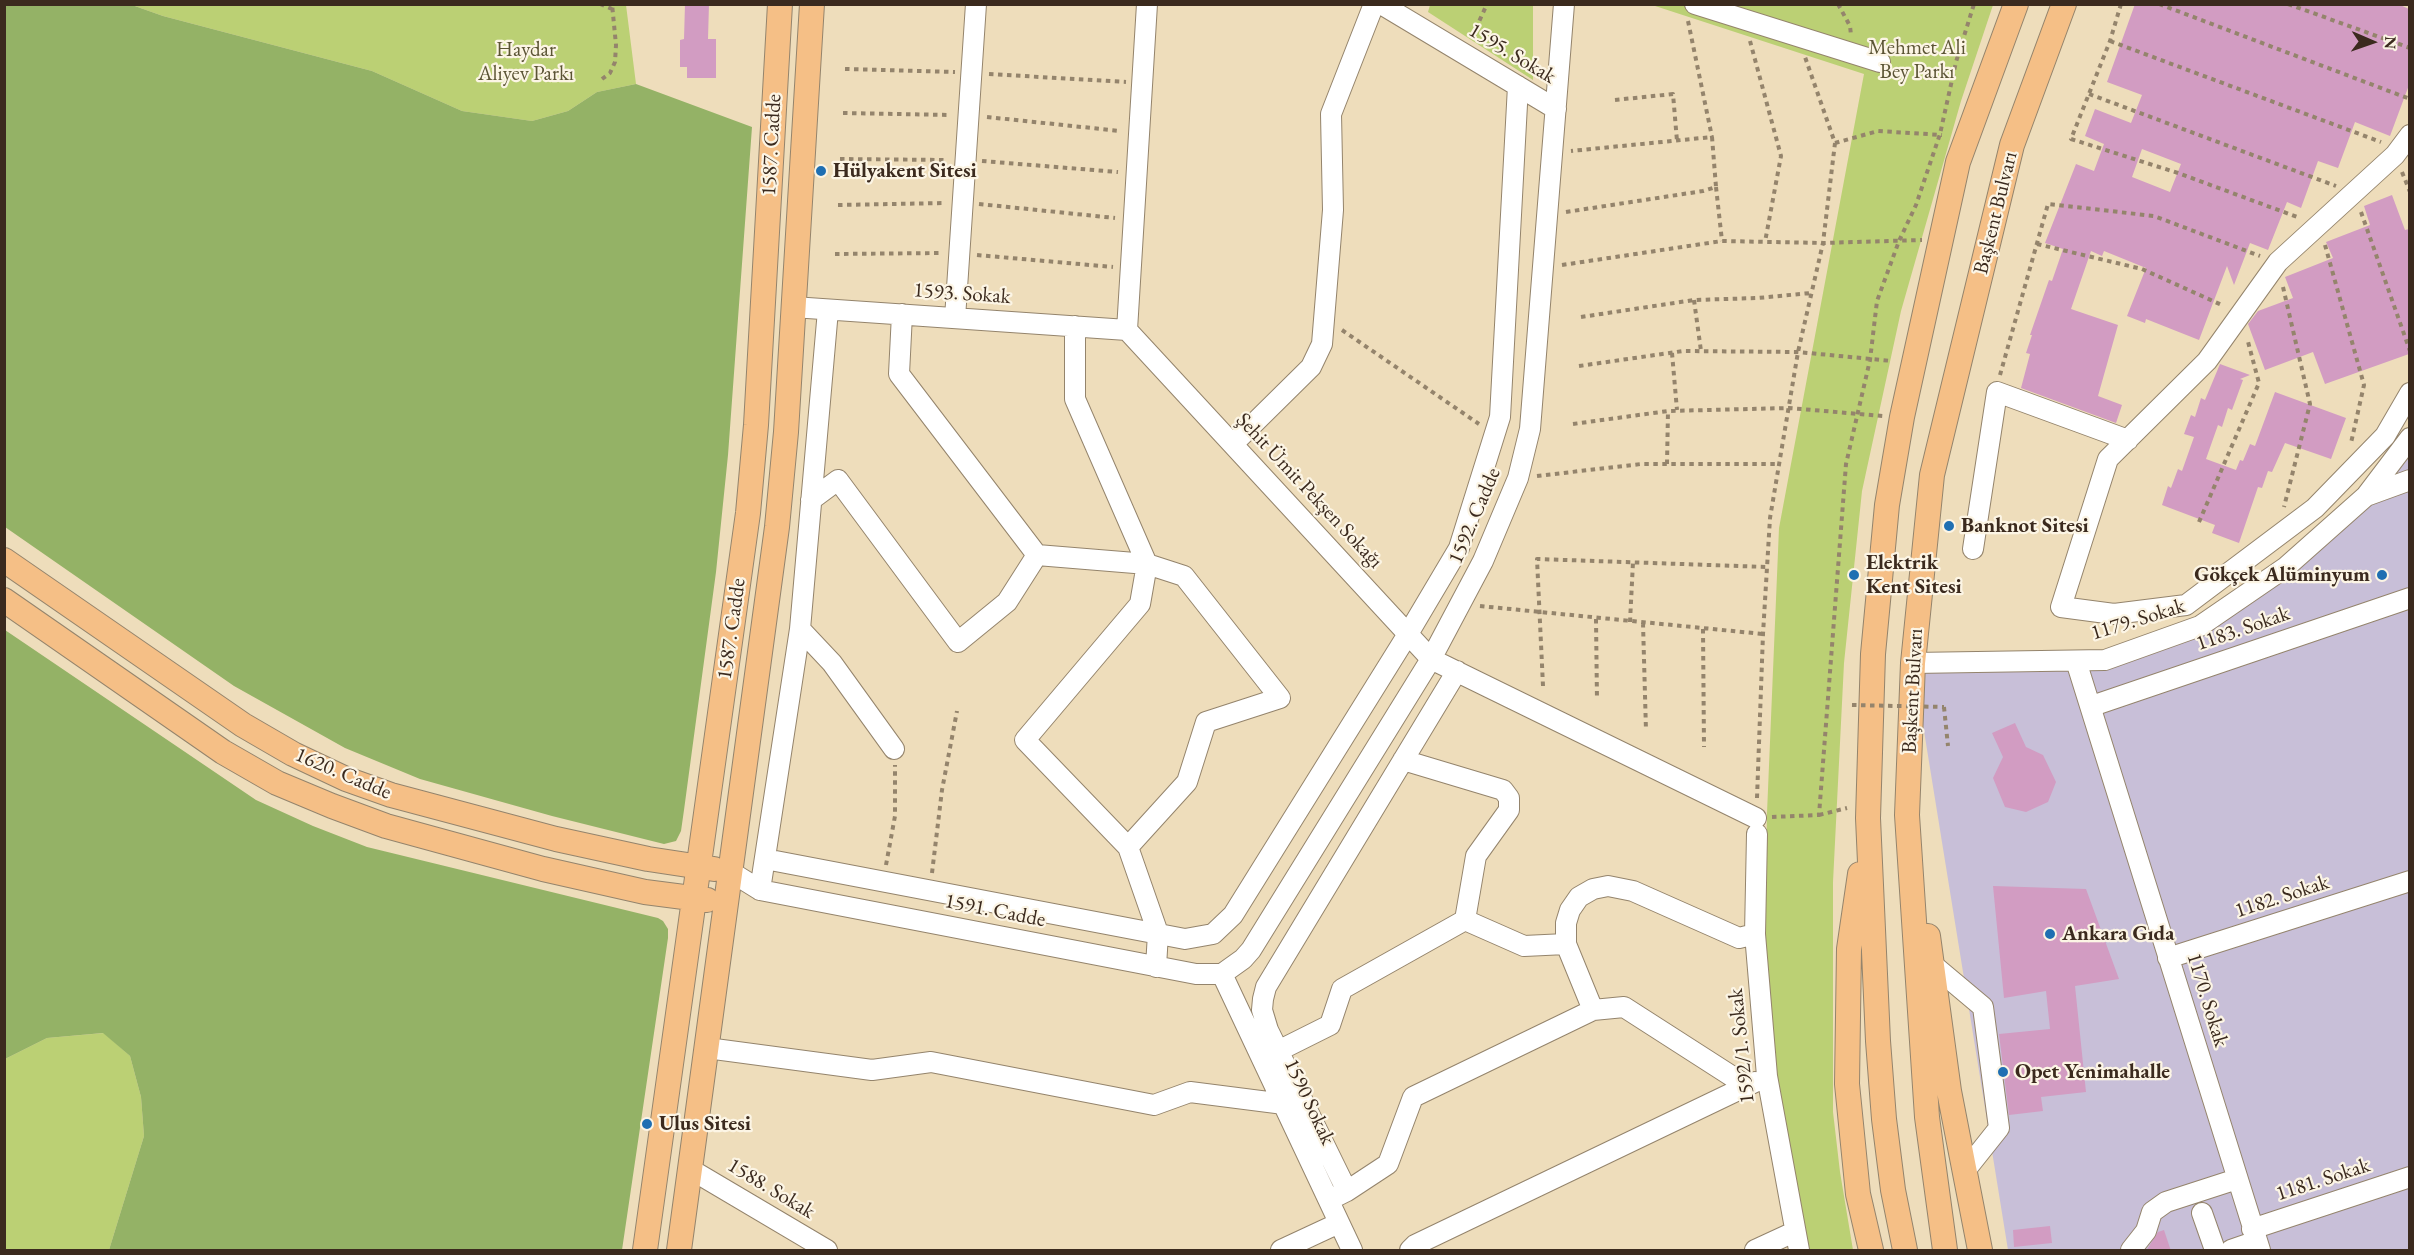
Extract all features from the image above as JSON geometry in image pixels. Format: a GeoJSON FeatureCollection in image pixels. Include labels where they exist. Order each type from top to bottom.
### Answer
{"type":"FeatureCollection","features":[{"type":"Feature","properties":{"kind":"main road","name":"1587. Cadde"},"geometry":{"type":"LineString","coordinates":[[645,1251],[748,513],[756,425],[780,4]]}},
{"type":"Feature","properties":{"kind":"main road","name":"1587. Cadde"},"geometry":{"type":"LineString","coordinates":[[679,1251],[777,527],[812,4]]}},
{"type":"Feature","properties":{"kind":"main road","name":"Başkent Bulvarı"},"geometry":{"type":"LineString","coordinates":[[1905,1251],[1893,1190],[1884,1119],[1878,1041],[1868,818],[1873,654],[1887,505],[1902,417],[1941,239],[1958,162],[2016,4]]}},
{"type":"Feature","properties":{"kind":"main road","name":"Başkent Bulvarı"},"geometry":{"type":"LineString","coordinates":[[1945,1251],[1927,1117],[1906,815],[1913,663],[1932,475],[2012,145],[2064,4]]}},
{"type":"Feature","properties":{"kind":"main road","name":"1620. Cadde"},"geometry":{"type":"LineString","coordinates":[[4,560],[243,724],[293,754],[346,778],[391,795],[556,838],[648,859],[731,872]]}},
{"type":"Feature","properties":{"kind":"main road","name":"1620. Cadde"},"geometry":{"type":"LineString","coordinates":[[4,600],[223,752],[277,783],[386,826],[441,842],[645,892],[727,903]]}},
{"type":"Feature","properties":{"kind":"main road"},"geometry":{"type":"LineString","coordinates":[[1906,815],[1933,965],[1948,1091],[1980,1251]]}},
{"type":"Feature","properties":{"kind":"main road"},"geometry":{"type":"LineString","coordinates":[[1868,818],[1849,949],[1847,1084],[1858,1194],[1871,1251]]}},
{"type":"Feature","properties":{"kind":"street"},"geometry":{"type":"LineString","coordinates":[[955,318],[976,4]]}},
{"type":"Feature","properties":{"kind":"street"},"geometry":{"type":"LineString","coordinates":[[1127,330],[1148,4]]}},
{"type":"Feature","properties":{"kind":"street"},"geometry":{"type":"LineString","coordinates":[[1233,444],[1311,367],[1322,344],[1333,210],[1331,114],[1374,4]]}},
{"type":"Feature","properties":{"kind":"street","name":"1595. Sokak"},"geometry":{"type":"LineString","coordinates":[[1381,4],[1556,109]]}},
{"type":"Feature","properties":{"kind":"street","name":"1592. Cadde"},"geometry":{"type":"LineString","coordinates":[[1222,974],[1251,950],[1431,659],[1497,532],[1518,478],[1530,429],[1564,4]]}},
{"type":"Feature","properties":{"kind":"street"},"geometry":{"type":"LineString","coordinates":[[1691,10],[1744,20],[1880,62]]}},
{"type":"Feature","properties":{"kind":"street"},"geometry":{"type":"LineString","coordinates":[[765,858],[1185,939],[1213,934],[1233,915],[1459,548],[1500,417],[1518,86]]}},
{"type":"Feature","properties":{"kind":"street"},"geometry":{"type":"LineString","coordinates":[[2408,141],[2278,262],[2207,361],[2108,459],[2061,608],[2114,614],[2186,605],[2315,508],[2385,436],[2409,393]]}},
{"type":"Feature","properties":{"kind":"street","name":"1593. Sokak"},"geometry":{"type":"LineString","coordinates":[[793,307],[1127,330]]}},
{"type":"Feature","properties":{"kind":"street"},"geometry":{"type":"LineString","coordinates":[[759,891],[800,629],[828,310]]}},
{"type":"Feature","properties":{"kind":"street"},"geometry":{"type":"LineString","coordinates":[[902,314],[899,374],[1037,555],[1147,564],[1184,576],[1280,698],[1206,722],[1187,782],[1128,847]]}},
{"type":"Feature","properties":{"kind":"street"},"geometry":{"type":"LineString","coordinates":[[1075,326],[1075,399],[1147,564],[1140,604],[1025,740],[1128,847],[1158,933],[1156,967]]}},
{"type":"Feature","properties":{"kind":"street","name":"Şehit Ümit Pekşen Sokağı"},"geometry":{"type":"LineString","coordinates":[[1127,330],[1431,659],[1757,826]]}},
{"type":"Feature","properties":{"kind":"street"},"geometry":{"type":"LineString","coordinates":[[1973,549],[1997,392],[2128,440]]}},
{"type":"Feature","properties":{"kind":"street","name":"1179. Sokak"},"geometry":{"type":"LineString","coordinates":[[1913,663],[2105,660],[2200,626],[2286,567],[2366,496],[2409,438]]}},
{"type":"Feature","properties":{"kind":"street"},"geometry":{"type":"LineString","coordinates":[[811,501],[838,480],[958,642],[1007,602],[1037,555]]}},
{"type":"Feature","properties":{"kind":"street"},"geometry":{"type":"LineString","coordinates":[[2366,496],[2409,480]]}},
{"type":"Feature","properties":{"kind":"street","name":"1183. Sokak"},"geometry":{"type":"LineString","coordinates":[[2092,706],[2409,598]]}},
{"type":"Feature","properties":{"kind":"street"},"geometry":{"type":"LineString","coordinates":[[800,629],[832,663],[894,749]]}},
{"type":"Feature","properties":{"kind":"street","name":"1170. Sokak"},"geometry":{"type":"LineString","coordinates":[[2076,661],[2092,706],[2256,1240]]}},
{"type":"Feature","properties":{"kind":"street"},"geometry":{"type":"LineString","coordinates":[[1347,1191],[1264,1020],[1263,999],[1266,987],[1457,671]]}},
{"type":"Feature","properties":{"kind":"street"},"geometry":{"type":"LineString","coordinates":[[1403,760],[1503,790],[1509,798],[1509,810],[1476,856],[1465,920]]}},
{"type":"Feature","properties":{"kind":"street","name":"1592/1. Sokak"},"geometry":{"type":"LineString","coordinates":[[1757,826],[1755,934],[1767,1076],[1796,1241]]}},
{"type":"Feature","properties":{"kind":"street"},"geometry":{"type":"LineString","coordinates":[[731,872],[759,891]]}},
{"type":"Feature","properties":{"kind":"street","name":"1182. Sokak"},"geometry":{"type":"LineString","coordinates":[[2168,958],[2409,881]]}},
{"type":"Feature","properties":{"kind":"street"},"geometry":{"type":"LineString","coordinates":[[1593,1010],[1566,944],[1566,924],[1570,910],[1579,897],[1593,889],[1608,886],[1633,891],[1739,938],[1755,934]]}},
{"type":"Feature","properties":{"kind":"street"},"geometry":{"type":"LineString","coordinates":[[727,903],[759,891]]}},
{"type":"Feature","properties":{"kind":"street","name":"1591. Cadde"},"geometry":{"type":"LineString","coordinates":[[759,891],[1156,967],[1196,974],[1222,974]]}},
{"type":"Feature","properties":{"kind":"street"},"geometry":{"type":"LineString","coordinates":[[1465,920],[1524,946],[1566,944]]}},
{"type":"Feature","properties":{"kind":"street"},"geometry":{"type":"LineString","coordinates":[[1278,1051],[1330,1025],[1342,989],[1465,920]]}},
{"type":"Feature","properties":{"kind":"street"},"geometry":{"type":"LineString","coordinates":[[1933,965],[1983,1007],[1999,1128],[1964,1172]]}},
{"type":"Feature","properties":{"kind":"street","name":"1590 Sokak"},"geometry":{"type":"LineString","coordinates":[[1222,974],[1352,1251]]}},
{"type":"Feature","properties":{"kind":"street"},"geometry":{"type":"LineString","coordinates":[[1329,1200],[1388,1164],[1413,1097],[1593,1010],[1624,1007],[1747,1086]]}},
{"type":"Feature","properties":{"kind":"street"},"geometry":{"type":"LineString","coordinates":[[707,1048],[872,1070],[931,1062],[1154,1105],[1190,1092],[1284,1104]]}},
{"type":"Feature","properties":{"kind":"street"},"geometry":{"type":"LineString","coordinates":[[1410,1251],[1415,1245],[1767,1076]]}},
{"type":"Feature","properties":{"kind":"street","name":"1588. Sokak"},"geometry":{"type":"LineString","coordinates":[[690,1169],[827,1251]]}},
{"type":"Feature","properties":{"kind":"street","name":"1181. Sokak"},"geometry":{"type":"LineString","coordinates":[[2231,1251],[2409,1178]]}},
{"type":"Feature","properties":{"kind":"street"},"geometry":{"type":"LineString","coordinates":[[2132,1251],[2146,1231],[2152,1212],[2166,1202],[2237,1179]]}},
{"type":"Feature","properties":{"kind":"street"},"geometry":{"type":"LineString","coordinates":[[2202,1213],[2215,1251]]}},
{"type":"Feature","properties":{"kind":"street"},"geometry":{"type":"LineString","coordinates":[[1281,1251],[1339,1223]]}},
{"type":"Feature","properties":{"kind":"street"},"geometry":{"type":"LineString","coordinates":[[1755,1251],[1796,1241]]}},
{"type":"Feature","properties":{"kind":"path"},"geometry":{"type":"LineString","coordinates":[[600,4],[612,7],[616,45],[615,62],[610,73],[602,79]]}},
{"type":"Feature","properties":{"kind":"path"},"geometry":{"type":"LineString","coordinates":[[1464,54],[1487,4]]}},
{"type":"Feature","properties":{"kind":"path"},"geometry":{"type":"LineString","coordinates":[[1838,4],[1851,26],[1853,54]]}},
{"type":"Feature","properties":{"kind":"path"},"geometry":{"type":"LineString","coordinates":[[1819,814],[1846,464],[1870,360],[1877,301],[1899,241],[1916,205],[1940,134],[1956,62],[1974,4]]}},
{"type":"Feature","properties":{"kind":"path"},"geometry":{"type":"LineString","coordinates":[[2121,4],[2110,41],[2071,139],[2178,173],[2319,225],[2364,385],[2343,479]]}},
{"type":"Feature","properties":{"kind":"path"},"geometry":{"type":"LineString","coordinates":[[2159,4],[2409,99]]}},
{"type":"Feature","properties":{"kind":"path"},"geometry":{"type":"LineString","coordinates":[[2288,4],[2409,48]]}},
{"type":"Feature","properties":{"kind":"path"},"geometry":{"type":"LineString","coordinates":[[1691,10],[1712,137],[1722,241]]}},
{"type":"Feature","properties":{"kind":"path"},"geometry":{"type":"LineString","coordinates":[[1744,20],[1781,156],[1765,242]]}},
{"type":"Feature","properties":{"kind":"path"},"geometry":{"type":"LineString","coordinates":[[1798,37],[1834,143],[1822,243],[1798,352],[1770,518],[1763,634],[1757,826],[1848,809],[1847,798]]}},
{"type":"Feature","properties":{"kind":"path"},"geometry":{"type":"LineString","coordinates":[[2110,41],[2385,144],[2408,141]]}},
{"type":"Feature","properties":{"kind":"path"},"geometry":{"type":"LineString","coordinates":[[845,69],[971,72],[1143,82]]}},
{"type":"Feature","properties":{"kind":"path"},"geometry":{"type":"LineString","coordinates":[[1615,100],[1673,94],[1677,141]]}},
{"type":"Feature","properties":{"kind":"path"},"geometry":{"type":"LineString","coordinates":[[2089,94],[2354,192],[2409,351]]}},
{"type":"Feature","properties":{"kind":"path"},"geometry":{"type":"LineString","coordinates":[[843,113],[968,115],[1139,133]]}},
{"type":"Feature","properties":{"kind":"path"},"geometry":{"type":"LineString","coordinates":[[1834,143],[1878,132],[1940,134],[1966,139]]}},
{"type":"Feature","properties":{"kind":"path"},"geometry":{"type":"LineString","coordinates":[[1552,152],[1712,137]]}},
{"type":"Feature","properties":{"kind":"path"},"geometry":{"type":"LineString","coordinates":[[840,159],[965,160],[1137,174]]}},
{"type":"Feature","properties":{"kind":"path"},"geometry":{"type":"LineString","coordinates":[[1548,214],[1703,192],[1716,187]]}},
{"type":"Feature","properties":{"kind":"path"},"geometry":{"type":"LineString","coordinates":[[838,205],[963,202],[1134,220]]}},
{"type":"Feature","properties":{"kind":"path"},"geometry":{"type":"LineString","coordinates":[[1997,392],[2048,204],[2154,216],[2278,262],[2310,404],[2276,537]]}},
{"type":"Feature","properties":{"kind":"path"},"geometry":{"type":"LineString","coordinates":[[1544,267],[1722,241],[1822,243],[1941,239]]}},
{"type":"Feature","properties":{"kind":"path"},"geometry":{"type":"LineString","coordinates":[[2037,244],[2142,269],[2241,314],[2259,383],[2199,522]]}},
{"type":"Feature","properties":{"kind":"path"},"geometry":{"type":"LineString","coordinates":[[835,254],[959,253],[1131,268]]}},
{"type":"Feature","properties":{"kind":"path"},"geometry":{"type":"LineString","coordinates":[[1581,317],[1694,300],[1758,298],[1811,293]]}},
{"type":"Feature","properties":{"kind":"path"},"geometry":{"type":"LineString","coordinates":[[1694,300],[1701,351]]}},
{"type":"Feature","properties":{"kind":"path"},"geometry":{"type":"LineString","coordinates":[[1324,318],[1495,435]]}},
{"type":"Feature","properties":{"kind":"path"},"geometry":{"type":"LineString","coordinates":[[1579,366],[1701,351],[1798,352],[1914,363]]}},
{"type":"Feature","properties":{"kind":"path"},"geometry":{"type":"LineString","coordinates":[[1672,353],[1677,410]]}},
{"type":"Feature","properties":{"kind":"path"},"geometry":{"type":"LineString","coordinates":[[1573,424],[1677,410],[1789,408],[1902,417]]}},
{"type":"Feature","properties":{"kind":"path"},"geometry":{"type":"LineString","coordinates":[[1667,464],[1668,411]]}},
{"type":"Feature","properties":{"kind":"path"},"geometry":{"type":"LineString","coordinates":[[1518,478],[1641,464],[1780,464]]}},
{"type":"Feature","properties":{"kind":"path"},"geometry":{"type":"LineString","coordinates":[[1543,686],[1537,559],[1767,567]]}},
{"type":"Feature","properties":{"kind":"path"},"geometry":{"type":"LineString","coordinates":[[1630,622],[1633,562]]}},
{"type":"Feature","properties":{"kind":"path"},"geometry":{"type":"LineString","coordinates":[[1461,604],[1541,614],[1763,634]]}},
{"type":"Feature","properties":{"kind":"path"},"geometry":{"type":"LineString","coordinates":[[1596,619],[1597,700]]}},
{"type":"Feature","properties":{"kind":"path"},"geometry":{"type":"LineString","coordinates":[[1643,623],[1646,731]]}},
{"type":"Feature","properties":{"kind":"path"},"geometry":{"type":"LineString","coordinates":[[1703,629],[1704,747]]}},
{"type":"Feature","properties":{"kind":"path"},"geometry":{"type":"LineString","coordinates":[[1852,705],[1944,707],[1948,746]]}},
{"type":"Feature","properties":{"kind":"path"},"geometry":{"type":"LineString","coordinates":[[930,890],[942,790],[957,711]]}},
{"type":"Feature","properties":{"kind":"path"},"geometry":{"type":"LineString","coordinates":[[883,881],[895,816],[894,749]]}},
{"type":"Feature","properties":{"kind":"shaded area"},"geometry":{"type":"Polygon","coordinates":[[[2409,431],[2409,1250],[2008,1250],[1913,663],[2076,661],[2200,626],[2366,496],[2409,431]]]}},
{"type":"Feature","properties":{"kind":"green space"},"geometry":{"type":"Polygon","coordinates":[[[4,5],[132,5],[163,16],[372,71],[462,111],[532,121],[568,111],[597,92],[636,84],[752,127],[728,455],[716,572],[681,831],[676,841],[664,844],[420,779],[345,748],[234,686],[5,527],[4,5]]]}},
{"type":"Feature","properties":{"kind":"green space","name":"Haydar Aliyev Parkı"},"geometry":{"type":"Polygon","coordinates":[[[132,5],[626,5],[636,84],[597,92],[568,111],[532,121],[462,111],[372,71],[163,16],[132,5]]]}},
{"type":"Feature","properties":{"kind":"green space"},"geometry":{"type":"Polygon","coordinates":[[[1430,5],[1533,5],[1533,80],[1428,12],[1430,5]]]}},
{"type":"Feature","properties":{"kind":"green space","name":"Mehmet Ali Bey Parkı"},"geometry":{"type":"Polygon","coordinates":[[[1652,5],[1993,5],[1961,101],[1901,311],[1862,491],[1844,663],[1833,882],[1833,1112],[1853,1250],[1806,1250],[1775,1069],[1765,932],[1767,813],[1779,528],[1864,74],[1652,5]]]}},
{"type":"Feature","properties":{"kind":"green space"},"geometry":{"type":"Polygon","coordinates":[[[5,630],[256,800],[313,826],[367,847],[663,921],[668,929],[668,938],[622,1250],[109,1250],[144,1136],[141,1097],[130,1056],[103,1033],[47,1038],[5,1059],[5,630]]]}},
{"type":"Feature","properties":{"kind":"green space"},"geometry":{"type":"Polygon","coordinates":[[[104,1033],[130,1056],[141,1097],[144,1136],[109,1250],[5,1250],[5,1059],[47,1038],[104,1033]]]}},
{"type":"Feature","properties":{"kind":"building"},"geometry":{"type":"Polygon","coordinates":[[[685,4],[709,4],[708,39],[716,39],[716,78],[687,78],[687,67],[680,67],[680,40],[684,39],[685,4]]]}},
{"type":"Feature","properties":{"kind":"building"},"geometry":{"type":"Polygon","coordinates":[[[2135,4],[2398,4],[2409,9],[2409,85],[2390,136],[2355,122],[2338,168],[2318,161],[2301,208],[2287,202],[2268,250],[2250,243],[2234,285],[2227,266],[2199,340],[2146,319],[2145,323],[2127,316],[2146,268],[2104,251],[2102,256],[2091,251],[2071,309],[2118,325],[2098,396],[2122,405],[2116,423],[2021,388],[2030,354],[2026,353],[2032,335],[2030,335],[2049,280],[2052,281],[2063,249],[2045,243],[2076,164],[2094,171],[2104,144],[2085,136],[2095,109],[2131,123],[2142,95],[2107,82],[2135,4]],[[2142,149],[2132,177],[2170,192],[2181,164],[2142,149]]]}},
{"type":"Feature","properties":{"kind":"building"},"geometry":{"type":"Polygon","coordinates":[[[2392,195],[2405,230],[2409,229],[2409,354],[2325,384],[2313,352],[2265,370],[2248,324],[2258,311],[2293,298],[2285,277],[2333,258],[2326,242],[2370,225],[2364,206],[2392,195]]]}},
{"type":"Feature","properties":{"kind":"building"},"geometry":{"type":"Polygon","coordinates":[[[2220,364],[2250,375],[2240,379],[2243,380],[2232,410],[2228,408],[2222,427],[2218,425],[2206,459],[2236,470],[2240,460],[2243,461],[2250,444],[2255,446],[2275,392],[2346,418],[2331,459],[2285,443],[2272,472],[2268,471],[2262,488],[2258,487],[2239,543],[2212,533],[2215,525],[2162,505],[2168,486],[2171,488],[2178,469],[2182,471],[2194,437],[2184,434],[2191,415],[2195,417],[2201,398],[2205,400],[2220,364]]]}},
{"type":"Feature","properties":{"kind":"building"},"geometry":{"type":"Polygon","coordinates":[[[2015,723],[2026,747],[2043,755],[2056,782],[2048,802],[2026,812],[2005,807],[1993,778],[2003,757],[1992,733],[2015,723]]]}},
{"type":"Feature","properties":{"kind":"building","name":"Ankara Gıda"},"geometry":{"type":"Polygon","coordinates":[[[1993,886],[2086,889],[2119,979],[2075,986],[2086,1092],[2041,1097],[2043,1111],[2009,1115],[1999,1034],[2050,1029],[2046,991],[2004,998],[1993,886]]]}},
{"type":"Feature","properties":{"kind":"building"},"geometry":{"type":"Polygon","coordinates":[[[2050,1226],[2052,1243],[2014,1247],[2013,1230],[2050,1226]]]}},
{"type":"Feature","properties":{"kind":"building"},"geometry":{"type":"Polygon","coordinates":[[[2164,1230],[2171,1251],[2146,1251],[2158,1232],[2164,1230]]]}},
{"type":"Feature","properties":{"kind":"place","name":"Hülyakent Sitesi"},"geometry":{"type":"Point","coordinates":[821,171]}},
{"type":"Feature","properties":{"kind":"place","name":"Banknot Sitesi"},"geometry":{"type":"Point","coordinates":[1949,526]}},
{"type":"Feature","properties":{"kind":"place","name":"Elektrik Kent Sitesi"},"geometry":{"type":"Point","coordinates":[1854,575]}},
{"type":"Feature","properties":{"kind":"place","name":"Gökçek Alüminyum"},"geometry":{"type":"Point","coordinates":[2382,575]}},
{"type":"Feature","properties":{"kind":"place","name":"Ankara Gıda"},"geometry":{"type":"Point","coordinates":[2050,934]}},
{"type":"Feature","properties":{"kind":"place","name":"Opet Yenimahalle"},"geometry":{"type":"Point","coordinates":[2003,1072]}},
{"type":"Feature","properties":{"kind":"place","name":"Ulus Sitesi"},"geometry":{"type":"Point","coordinates":[647,1124]}}]}
